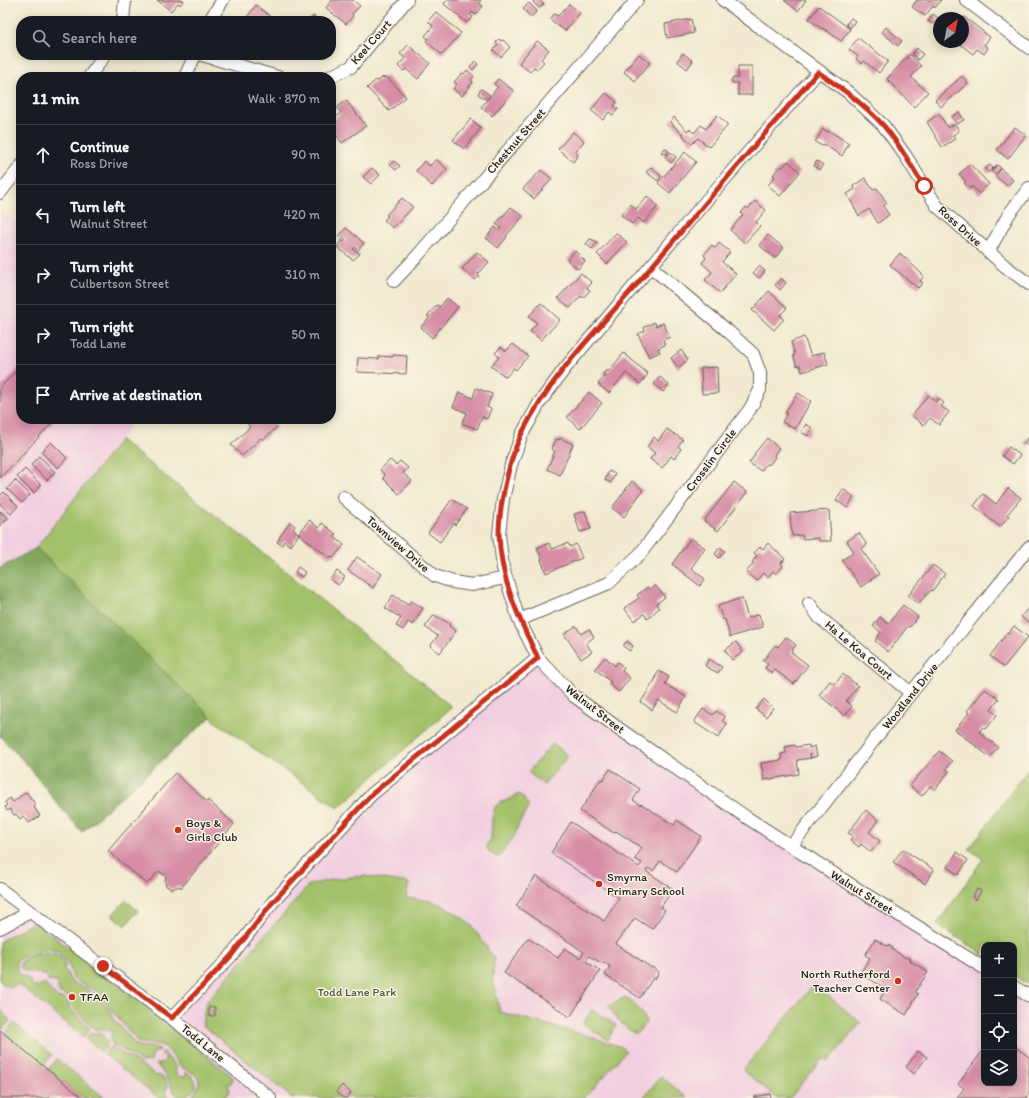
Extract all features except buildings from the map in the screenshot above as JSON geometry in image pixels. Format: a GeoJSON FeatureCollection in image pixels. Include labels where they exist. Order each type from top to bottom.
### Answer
{"type":"FeatureCollection","features":[{"type":"Feature","properties":{"kind":"street"},"geometry":{"type":"LineString","coordinates":[[123,16],[125,0]]}},
{"type":"Feature","properties":{"kind":"street"},"geometry":{"type":"LineString","coordinates":[[212,16],[223,0]]}},
{"type":"Feature","properties":{"kind":"street","name":"Keel Court"},"geometry":{"type":"LineString","coordinates":[[336,74],[351,67],[407,0]]}},
{"type":"Feature","properties":{"kind":"street","name":"Chestnut Street"},"geometry":{"type":"LineString","coordinates":[[394,281],[638,0]]}},
{"type":"Feature","properties":{"kind":"street","name":"Ross Drive"},"geometry":{"type":"LineString","coordinates":[[723,0],[818,72],[849,93],[883,125],[905,155],[936,206],[988,252],[1029,284]]}},
{"type":"Feature","properties":{"kind":"street"},"geometry":{"type":"LineString","coordinates":[[966,0],[1029,48]]}},
{"type":"Feature","properties":{"kind":"street"},"geometry":{"type":"LineString","coordinates":[[93,72],[101,60]]}},
{"type":"Feature","properties":{"kind":"street"},"geometry":{"type":"LineString","coordinates":[[187,72],[192,60]]}},
{"type":"Feature","properties":{"kind":"street"},"geometry":{"type":"LineString","coordinates":[[219,60],[261,72]]}},
{"type":"Feature","properties":{"kind":"street","name":"Walnut Street"},"geometry":{"type":"LineString","coordinates":[[818,72],[705,202],[566,367],[540,402],[521,436],[502,498],[499,534],[505,578],[519,620],[538,658],[574,696],[618,728],[791,846],[981,966]]}},
{"type":"Feature","properties":{"kind":"street"},"geometry":{"type":"LineString","coordinates":[[0,193],[16,172]]}},
{"type":"Feature","properties":{"kind":"street"},"geometry":{"type":"LineString","coordinates":[[988,252],[1009,214],[1029,188]]}},
{"type":"Feature","properties":{"kind":"street","name":"Crosslin Circle"},"geometry":{"type":"LineString","coordinates":[[519,620],[609,583],[635,559],[750,409],[760,390],[760,373],[753,354],[651,267]]}},
{"type":"Feature","properties":{"kind":"street","name":"Townview Drive"},"geometry":{"type":"LineString","coordinates":[[343,497],[435,576],[453,582],[472,585],[505,578]]}},
{"type":"Feature","properties":{"kind":"street","name":"Woodland Drive"},"geometry":{"type":"LineString","coordinates":[[791,846],[911,693],[1029,547]]}},
{"type":"Feature","properties":{"kind":"street","name":"Ha Le Koa Court"},"geometry":{"type":"LineString","coordinates":[[809,604],[819,617],[911,693]]}},
{"type":"Feature","properties":{"kind":"street"},"geometry":{"type":"LineString","coordinates":[[172,1018],[231,956],[272,903],[372,794],[538,658]]}},
{"type":"Feature","properties":{"kind":"street","name":"Todd Lane"},"geometry":{"type":"LineString","coordinates":[[0,889],[172,1018],[270,1098]]}},
{"type":"Feature","properties":{"kind":"street"},"geometry":{"type":"LineString","coordinates":[[0,928],[30,912]]}},
{"type":"Feature","properties":{"kind":"street"},"geometry":{"type":"LineString","coordinates":[[1017,989],[1029,996]]}},
{"type":"Feature","properties":{"kind":"shaded area"},"geometry":{"type":"Polygon","coordinates":[[[0,212],[16,222],[16,424],[132,424],[36,548],[0,568],[0,212]]]}},
{"type":"Feature","properties":{"kind":"shaded area"},"geometry":{"type":"Polygon","coordinates":[[[538,658],[574,696],[981,966],[981,1086],[1017,1086],[1017,989],[1029,996],[1029,1098],[0,1098],[0,935],[30,912],[172,1018],[372,794],[538,658]]]}},
{"type":"Feature","properties":{"kind":"green space"},"geometry":{"type":"Polygon","coordinates":[[[120,440],[262,552],[452,707],[338,808],[216,722],[36,548],[120,440]]]}},
{"type":"Feature","properties":{"kind":"green space"},"geometry":{"type":"Polygon","coordinates":[[[36,548],[211,717],[82,832],[60,807],[30,768],[0,736],[0,568],[36,548]]]}},
{"type":"Feature","properties":{"kind":"green space"},"geometry":{"type":"Polygon","coordinates":[[[553,743],[568,756],[544,785],[528,772],[553,743]]]}},
{"type":"Feature","properties":{"kind":"green space"},"geometry":{"type":"Polygon","coordinates":[[[1029,768],[1029,985],[1017,977],[1017,942],[981,942],[981,953],[937,924],[983,859],[969,849],[1029,768]]]}},
{"type":"Feature","properties":{"kind":"green space"},"geometry":{"type":"Polygon","coordinates":[[[518,794],[523,797],[528,804],[528,808],[518,825],[515,835],[499,857],[490,852],[486,846],[491,839],[492,819],[495,807],[500,802],[509,800],[518,794]]]}},
{"type":"Feature","properties":{"kind":"green space","name":"Todd Lane Park"},"geometry":{"type":"Polygon","coordinates":[[[365,876],[409,883],[406,898],[430,901],[442,905],[463,918],[472,926],[494,958],[493,981],[500,1012],[592,1037],[621,1047],[626,1051],[585,1098],[292,1098],[202,1025],[206,1002],[309,885],[337,879],[365,876]]]}},
{"type":"Feature","properties":{"kind":"green space"},"geometry":{"type":"Polygon","coordinates":[[[126,900],[138,911],[125,926],[112,915],[126,900]]]}},
{"type":"Feature","properties":{"kind":"green space"},"geometry":{"type":"Polygon","coordinates":[[[33,924],[37,924],[123,989],[233,1077],[233,1081],[228,1085],[230,1090],[224,1098],[190,1098],[199,1086],[196,1076],[192,1072],[181,1067],[163,1046],[138,1042],[95,990],[74,980],[68,963],[57,951],[49,949],[44,950],[18,959],[16,962],[18,973],[30,980],[32,986],[36,987],[44,983],[57,998],[64,999],[68,1002],[70,1008],[90,1029],[83,1037],[18,984],[9,987],[0,981],[0,941],[33,924]]]}},
{"type":"Feature","properties":{"kind":"green space"},"geometry":{"type":"Polygon","coordinates":[[[47,952],[56,954],[63,960],[66,966],[63,967],[71,982],[86,988],[97,996],[134,1044],[143,1047],[154,1047],[160,1049],[159,1051],[155,1051],[151,1058],[152,1061],[141,1062],[127,1052],[112,1045],[112,1031],[94,1029],[72,1006],[70,999],[59,993],[57,982],[47,981],[49,979],[47,976],[26,971],[21,968],[20,962],[27,958],[47,952]]]}},
{"type":"Feature","properties":{"kind":"green space"},"geometry":{"type":"Polygon","coordinates":[[[814,984],[861,1023],[828,1062],[823,1058],[790,1098],[777,1098],[743,1070],[814,984]]]}},
{"type":"Feature","properties":{"kind":"green space"},"geometry":{"type":"Polygon","coordinates":[[[625,997],[638,1008],[645,1019],[646,1023],[636,1034],[620,1022],[609,1006],[625,997]]]}},
{"type":"Feature","properties":{"kind":"green space"},"geometry":{"type":"Polygon","coordinates":[[[0,1009],[10,1020],[1,1031],[0,1009]]]}},
{"type":"Feature","properties":{"kind":"green space"},"geometry":{"type":"Polygon","coordinates":[[[592,1010],[616,1025],[608,1040],[583,1024],[592,1010]]]}},
{"type":"Feature","properties":{"kind":"green space"},"geometry":{"type":"Polygon","coordinates":[[[14,1023],[52,1055],[43,1066],[5,1034],[14,1023]]]}},
{"type":"Feature","properties":{"kind":"green space"},"geometry":{"type":"Polygon","coordinates":[[[90,1033],[100,1033],[108,1041],[102,1052],[85,1038],[90,1033]]]}},
{"type":"Feature","properties":{"kind":"green space"},"geometry":{"type":"Polygon","coordinates":[[[110,1047],[129,1057],[157,1076],[160,1075],[166,1081],[168,1087],[165,1091],[168,1098],[159,1098],[104,1054],[110,1047]]]}},
{"type":"Feature","properties":{"kind":"green space"},"geometry":{"type":"Polygon","coordinates":[[[163,1051],[177,1068],[175,1071],[178,1076],[184,1077],[186,1072],[195,1080],[196,1088],[185,1097],[178,1097],[176,1095],[165,1075],[156,1064],[162,1063],[165,1060],[165,1057],[161,1054],[163,1051]]]}},
{"type":"Feature","properties":{"kind":"green space"},"geometry":{"type":"Polygon","coordinates":[[[57,1059],[90,1086],[90,1089],[93,1088],[105,1098],[91,1098],[89,1096],[87,1098],[83,1098],[48,1069],[57,1059]]]}},
{"type":"Feature","properties":{"kind":"green space"},"geometry":{"type":"Polygon","coordinates":[[[661,1076],[687,1098],[643,1098],[661,1076]]]}},
{"type":"Feature","properties":{"kind":"place","name":"Boys & Girls Club"},"geometry":{"type":"Point","coordinates":[178,830]}},
{"type":"Feature","properties":{"kind":"place","name":"Smyrna Primary School"},"geometry":{"type":"Point","coordinates":[599,884]}},
{"type":"Feature","properties":{"kind":"place","name":"North Rutherford Teacher Center"},"geometry":{"type":"Point","coordinates":[898,981]}},
{"type":"Feature","properties":{"kind":"place","name":"TFAA"},"geometry":{"type":"Point","coordinates":[72,997]}},
{"type":"Feature","properties":{"kind":"route"},"geometry":{"type":"LineString","coordinates":[[103,966],[172,1018],[231,956],[272,903],[372,794],[538,658],[519,620],[505,578],[499,534],[502,498],[521,436],[540,402],[566,367],[705,202],[818,72],[849,93],[883,125],[905,155],[924,186]]}}]}
